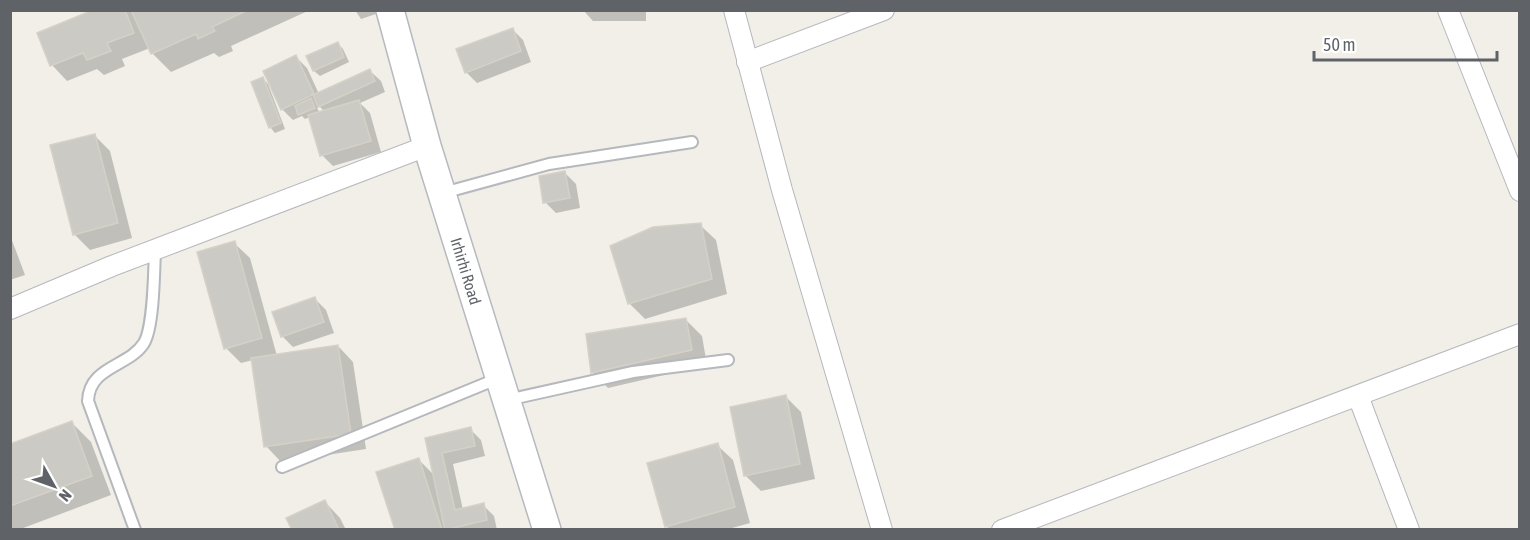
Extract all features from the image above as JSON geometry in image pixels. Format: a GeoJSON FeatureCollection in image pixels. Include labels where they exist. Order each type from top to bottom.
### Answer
{"type":"FeatureCollection","features":[{"type":"Feature","properties":{"kind":"street","name":"Irhirhi Road"},"geometry":{"type":"LineString","coordinates":[[390,10],[427,146],[547,530]]}},
{"type":"Feature","properties":{"kind":"street"},"geometry":{"type":"LineString","coordinates":[[734,10],[782,190],[882,530]]}},
{"type":"Feature","properties":{"kind":"street"},"geometry":{"type":"LineString","coordinates":[[747,62],[884,10]]}},
{"type":"Feature","properties":{"kind":"street"},"geometry":{"type":"LineString","coordinates":[[1448,10],[1520,191]]}},
{"type":"Feature","properties":{"kind":"street"},"geometry":{"type":"LineString","coordinates":[[10,309],[155,249],[427,146]]}},
{"type":"Feature","properties":{"kind":"street"},"geometry":{"type":"LineString","coordinates":[[1002,530],[1520,334]]}},
{"type":"Feature","properties":{"kind":"street"},"geometry":{"type":"LineString","coordinates":[[1358,396],[1409,530]]}},
{"type":"Feature","properties":{"kind":"lane"},"geometry":{"type":"LineString","coordinates":[[442,193],[549,164],[692,142]]}},
{"type":"Feature","properties":{"kind":"lane"},"geometry":{"type":"LineString","coordinates":[[135,530],[88,401],[89,390],[102,374],[135,352],[144,343],[149,329],[155,249]]}},
{"type":"Feature","properties":{"kind":"lane"},"geometry":{"type":"LineString","coordinates":[[282,467],[503,389],[728,360]]}},
{"type":"Feature","properties":{"kind":"building"},"geometry":{"type":"Polygon","coordinates":[[[93,10],[125,10],[134,33],[107,43],[111,51],[87,60],[83,53],[50,66],[37,33],[93,10]]]}},
{"type":"Feature","properties":{"kind":"building"},"geometry":{"type":"Polygon","coordinates":[[[131,10],[248,10],[212,27],[215,31],[198,39],[196,34],[151,54],[131,10]]]}},
{"type":"Feature","properties":{"kind":"building"},"geometry":{"type":"Polygon","coordinates":[[[513,28],[521,51],[465,73],[456,49],[513,28]]]}},
{"type":"Feature","properties":{"kind":"building"},"geometry":{"type":"Polygon","coordinates":[[[338,42],[344,57],[313,71],[306,56],[338,42]]]}},
{"type":"Feature","properties":{"kind":"building"},"geometry":{"type":"Polygon","coordinates":[[[296,55],[314,94],[281,110],[263,71],[296,55]]]}},
{"type":"Feature","properties":{"kind":"building"},"geometry":{"type":"Polygon","coordinates":[[[370,69],[375,81],[318,107],[313,95],[370,69]]]}},
{"type":"Feature","properties":{"kind":"building"},"geometry":{"type":"Polygon","coordinates":[[[263,77],[281,123],[269,128],[251,82],[263,77]]]}},
{"type":"Feature","properties":{"kind":"building"},"geometry":{"type":"Polygon","coordinates":[[[311,98],[315,108],[298,115],[295,106],[311,98]]]}},
{"type":"Feature","properties":{"kind":"building"},"geometry":{"type":"Polygon","coordinates":[[[359,100],[371,141],[320,156],[308,115],[359,100]]]}},
{"type":"Feature","properties":{"kind":"building"},"geometry":{"type":"Polygon","coordinates":[[[95,134],[118,223],[73,235],[50,145],[95,134]]]}},
{"type":"Feature","properties":{"kind":"building"},"geometry":{"type":"Polygon","coordinates":[[[565,171],[570,198],[543,203],[539,176],[565,171]]]}},
{"type":"Feature","properties":{"kind":"building"},"geometry":{"type":"Polygon","coordinates":[[[701,223],[712,279],[628,304],[610,246],[653,227],[701,223]]]}},
{"type":"Feature","properties":{"kind":"building"},"geometry":{"type":"Polygon","coordinates":[[[235,241],[262,338],[224,349],[197,252],[235,241]]]}},
{"type":"Feature","properties":{"kind":"building"},"geometry":{"type":"Polygon","coordinates":[[[315,297],[324,322],[281,337],[272,312],[315,297]]]}},
{"type":"Feature","properties":{"kind":"building"},"geometry":{"type":"Polygon","coordinates":[[[686,318],[692,350],[591,373],[586,334],[686,318]]]}},
{"type":"Feature","properties":{"kind":"building"},"geometry":{"type":"Polygon","coordinates":[[[338,345],[351,434],[264,447],[251,358],[338,345]]]}},
{"type":"Feature","properties":{"kind":"building"},"geometry":{"type":"Polygon","coordinates":[[[786,395],[800,464],[744,476],[730,407],[786,395]]]}},
{"type":"Feature","properties":{"kind":"building"},"geometry":{"type":"Polygon","coordinates":[[[72,421],[92,476],[10,506],[10,444],[72,421]]]}},
{"type":"Feature","properties":{"kind":"building"},"geometry":{"type":"Polygon","coordinates":[[[471,427],[475,446],[442,453],[455,510],[484,503],[487,520],[445,530],[425,438],[471,427]]]}},
{"type":"Feature","properties":{"kind":"building"},"geometry":{"type":"Polygon","coordinates":[[[718,443],[735,507],[665,527],[647,463],[718,443]]]}},
{"type":"Feature","properties":{"kind":"building"},"geometry":{"type":"Polygon","coordinates":[[[419,458],[442,530],[395,530],[376,472],[419,458]]]}},
{"type":"Feature","properties":{"kind":"building"},"geometry":{"type":"Polygon","coordinates":[[[325,500],[339,530],[292,530],[286,518],[325,500]]]}}]}
